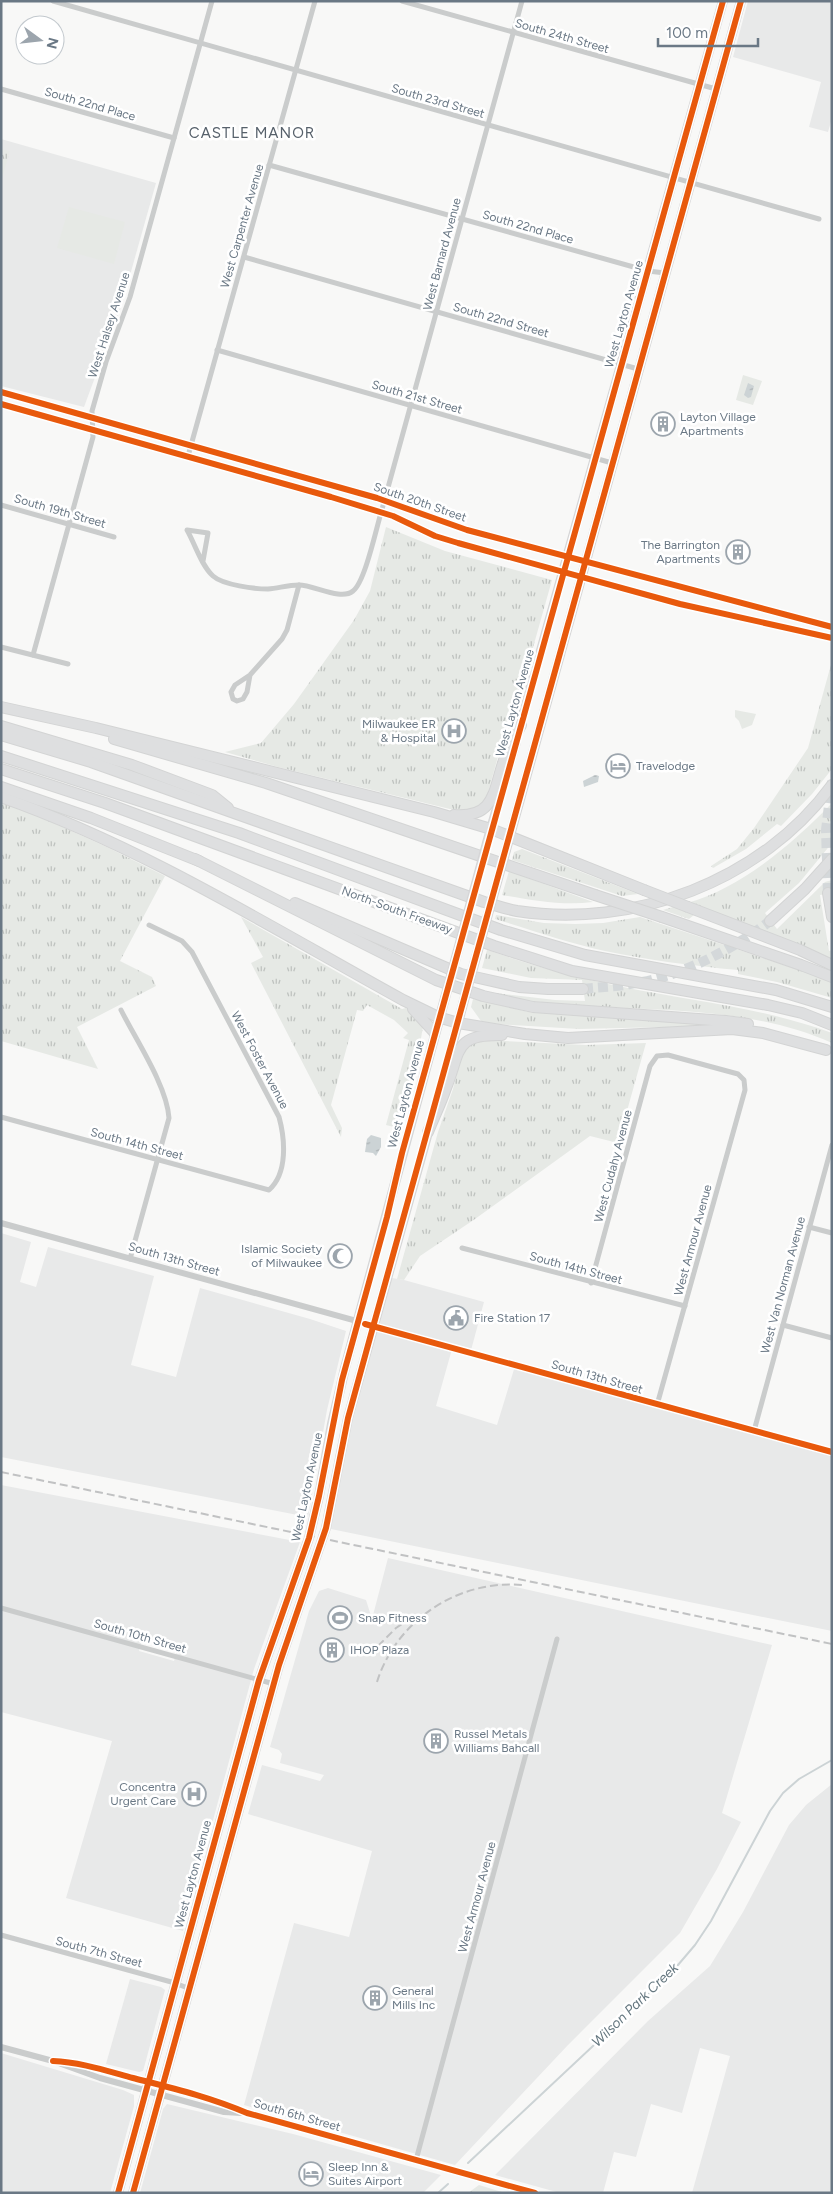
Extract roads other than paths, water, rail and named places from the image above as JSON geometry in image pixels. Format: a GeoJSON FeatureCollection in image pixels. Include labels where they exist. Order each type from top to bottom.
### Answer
{"type":"FeatureCollection","features":[{"type":"Feature","properties":{"kind":"highway"},"geometry":{"type":"LineString","coordinates":[[1,707],[96,728],[434,812],[491,829],[800,950],[832,965]]}},
{"type":"Feature","properties":{"kind":"highway"},"geometry":{"type":"LineString","coordinates":[[1,707],[266,782],[801,964],[832,977]]}},
{"type":"Feature","properties":{"kind":"highway"},"geometry":{"type":"LineString","coordinates":[[434,812],[466,815],[483,809],[490,802],[503,762],[521,725]]}},
{"type":"Feature","properties":{"kind":"highway"},"geometry":{"type":"LineString","coordinates":[[1,726],[132,765],[194,788],[212,795],[235,813]]}},
{"type":"Feature","properties":{"kind":"highway"},"geometry":{"type":"LineString","coordinates":[[1,735],[91,762],[484,902],[516,911],[575,914],[617,911],[659,902],[719,879],[773,845],[798,824],[822,799],[832,785]]}},
{"type":"Feature","properties":{"kind":"highway","name":"North-South Freeway"},"geometry":{"type":"LineString","coordinates":[[1,756],[239,833],[431,906],[525,938],[585,955],[776,990],[832,1007]]}},
{"type":"Feature","properties":{"kind":"highway","name":"North-South Freeway"},"geometry":{"type":"LineString","coordinates":[[1,769],[105,803],[494,946],[572,971],[768,1004],[832,1025]]}},
{"type":"Feature","properties":{"kind":"highway"},"geometry":{"type":"LineString","coordinates":[[1,787],[91,818],[195,859],[461,974],[519,986],[548,989],[584,989]]}},
{"type":"Feature","properties":{"kind":"highway"},"geometry":{"type":"LineString","coordinates":[[1,797],[47,813],[155,865],[403,1000],[438,1017],[458,1024],[568,1038],[732,1029],[763,1033],[829,1051]]}},
{"type":"Feature","properties":{"kind":"highway"},"geometry":{"type":"LineString","coordinates":[[195,859],[408,966],[460,989],[505,1002],[533,1007],[726,1021],[789,1035],[829,1051]]}},
{"type":"Feature","properties":{"kind":"highway"},"geometry":{"type":"LineString","coordinates":[[770,921],[805,889],[832,859]]}},
{"type":"Feature","properties":{"kind":"highway"},"geometry":{"type":"LineString","coordinates":[[828,894],[832,917]]}},
{"type":"Feature","properties":{"kind":"highway"},"geometry":{"type":"LineString","coordinates":[[403,1000],[426,1021],[434,1032]]}},
{"type":"Feature","properties":{"kind":"highway"},"geometry":{"type":"LineString","coordinates":[[428,1132],[447,1087],[457,1052],[464,1044],[477,1036],[525,1034]]}},
{"type":"Feature","properties":{"kind":"main road","name":"West Layton Avenue"},"geometry":{"type":"LineString","coordinates":[[118,2193],[259,1680],[309,1538],[320,1496],[335,1407],[438,1017],[445,998],[723,1]]}},
{"type":"Feature","properties":{"kind":"main road","name":"West Layton Avenue"},"geometry":{"type":"LineString","coordinates":[[133,2193],[287,1637],[326,1528],[348,1416],[741,1]]}},
{"type":"Feature","properties":{"kind":"street","name":"South 23rd Street"},"geometry":{"type":"LineString","coordinates":[[53,1],[819,219]]}},
{"type":"Feature","properties":{"kind":"street","name":"West Halsey Avenue"},"geometry":{"type":"LineString","coordinates":[[33,655],[93,437],[92,418],[106,362],[130,297],[212,1]]}},
{"type":"Feature","properties":{"kind":"street","name":"West Carpenter Avenue"},"geometry":{"type":"LineString","coordinates":[[188,456],[315,1]]}},
{"type":"Feature","properties":{"kind":"street","name":"South 24th Street"},"geometry":{"type":"LineString","coordinates":[[402,1],[716,89]]}},
{"type":"Feature","properties":{"kind":"street","name":"West Barnard Avenue"},"geometry":{"type":"LineString","coordinates":[[381,512],[522,1]]}},
{"type":"Feature","properties":{"kind":"street","name":"South 22nd Place"},"geometry":{"type":"LineString","coordinates":[[1,89],[174,138]]}},
{"type":"Feature","properties":{"kind":"street","name":"South 22nd Place"},"geometry":{"type":"LineString","coordinates":[[269,165],[648,271],[666,273]]}},
{"type":"Feature","properties":{"kind":"street","name":"South 22nd Street"},"geometry":{"type":"LineString","coordinates":[[244,257],[638,369]]}},
{"type":"Feature","properties":{"kind":"street","name":"South 21st Street"},"geometry":{"type":"LineString","coordinates":[[218,350],[612,463]]}},
{"type":"Feature","properties":{"kind":"street","name":"South 20th Street"},"geometry":{"type":"LineString","coordinates":[[1,392],[384,501],[451,526],[832,627]]}},
{"type":"Feature","properties":{"kind":"street","name":"South 20th Street"},"geometry":{"type":"LineString","coordinates":[[1,404],[381,512],[444,539],[680,604],[832,638]]}},
{"type":"Feature","properties":{"kind":"street","name":"South 19th Street"},"geometry":{"type":"LineString","coordinates":[[1,504],[114,537]]}},
{"type":"Feature","properties":{"kind":"street"},"geometry":{"type":"LineString","coordinates":[[203,561],[208,533],[187,530],[203,561],[213,576],[230,583],[255,588],[299,585],[344,596],[353,592],[363,573],[381,512]]}},
{"type":"Feature","properties":{"kind":"street"},"geometry":{"type":"LineString","coordinates":[[250,675],[243,699],[237,700],[233,698],[231,692],[235,684],[250,675],[282,639],[299,585]]}},
{"type":"Feature","properties":{"kind":"street"},"geometry":{"type":"LineString","coordinates":[[802,631],[805,620]]}},
{"type":"Feature","properties":{"kind":"street"},"geometry":{"type":"LineString","coordinates":[[1,647],[68,664]]}},
{"type":"Feature","properties":{"kind":"street","name":"West Foster Avenue"},"geometry":{"type":"LineString","coordinates":[[149,925],[186,944],[279,1117],[283,1138],[283,1156],[275,1184],[268,1190]]}},
{"type":"Feature","properties":{"kind":"street"},"geometry":{"type":"LineString","coordinates":[[121,1010],[166,1100],[168,1118],[159,1160],[130,1259]]}},
{"type":"Feature","properties":{"kind":"street","name":"West Armour Avenue"},"geometry":{"type":"LineString","coordinates":[[657,1056],[668,1056],[738,1074],[744,1080],[745,1090],[657,1405]]}},
{"type":"Feature","properties":{"kind":"street","name":"West Cudahy Avenue"},"geometry":{"type":"LineString","coordinates":[[591,1283],[650,1066],[657,1056]]}},
{"type":"Feature","properties":{"kind":"street","name":"South 14th Street"},"geometry":{"type":"LineString","coordinates":[[1,1117],[268,1190]]}},
{"type":"Feature","properties":{"kind":"street","name":"West Van Norman Avenue"},"geometry":{"type":"LineString","coordinates":[[754,1431],[832,1145]]}},
{"type":"Feature","properties":{"kind":"street","name":"South 13th Street"},"geometry":{"type":"LineString","coordinates":[[1,1223],[832,1452]]}},
{"type":"Feature","properties":{"kind":"street"},"geometry":{"type":"LineString","coordinates":[[809,1227],[832,1233]]}},
{"type":"Feature","properties":{"kind":"street","name":"South 14th Street"},"geometry":{"type":"LineString","coordinates":[[462,1248],[685,1306]]}},
{"type":"Feature","properties":{"kind":"street"},"geometry":{"type":"LineString","coordinates":[[782,1325],[832,1338]]}},
{"type":"Feature","properties":{"kind":"street","name":"South 10th Street"},"geometry":{"type":"LineString","coordinates":[[1,1608],[274,1684]]}},
{"type":"Feature","properties":{"kind":"street","name":"West Armour Avenue"},"geometry":{"type":"LineString","coordinates":[[416,2160],[557,1639]]}},
{"type":"Feature","properties":{"kind":"street","name":"South 7th Street"},"geometry":{"type":"LineString","coordinates":[[1,1935],[175,1983],[190,1989]]}},
{"type":"Feature","properties":{"kind":"street","name":"South 6th Street"},"geometry":{"type":"LineString","coordinates":[[1,2047],[54,2061],[74,2064],[162,2090],[224,2112],[247,2113],[534,2193]]}},
{"type":"Feature","properties":{"kind":"water"},"geometry":{"type":"Polygon","coordinates":[[[748,383],[754,386],[751,397],[748,398],[744,395],[748,383]]]}},
{"type":"Feature","properties":{"kind":"water"},"geometry":{"type":"Polygon","coordinates":[[[595,775],[599,776],[598,782],[584,787],[583,781],[595,775]]]}},
{"type":"Feature","properties":{"kind":"water"},"geometry":{"type":"Polygon","coordinates":[[[371,1135],[381,1138],[381,1147],[376,1156],[373,1153],[365,1152],[367,1139],[371,1135]]]}},
{"type":"Feature","properties":{"kind":"waterway","name":"Wilson Park Creek"},"geometry":{"type":"LineString","coordinates":[[468,2163],[672,1972],[695,1945],[711,1921],[770,1811],[783,1793],[799,1779],[832,1760]]}},
{"type":"Feature","properties":{"kind":"waterway","name":"Wilson Park Creek"},"geometry":{"type":"LineString","coordinates":[[438,2193],[448,2184]]}},
{"type":"Feature","properties":{"kind":"tunnel"},"geometry":{"type":"LineString","coordinates":[[828,893],[826,830],[832,781]]}},
{"type":"Feature","properties":{"kind":"tunnel"},"geometry":{"type":"LineString","coordinates":[[583,989],[619,986],[667,976],[722,952],[770,921]]}},
{"type":"Feature","properties":{"kind":"railway"},"geometry":{"type":"LineString","coordinates":[[1,1472],[832,1644]]}},
{"type":"Feature","properties":{"kind":"railway"},"geometry":{"type":"LineString","coordinates":[[377,1682],[386,1660],[399,1640],[414,1623],[433,1608],[453,1597],[475,1589],[499,1585],[523,1585]]}},
{"type":"Feature","properties":{"kind":"railway"},"geometry":{"type":"LineString","coordinates":[[378,1646],[396,1628],[415,1615]]}},
{"type":"Feature","properties":{"kind":"place","name":"Layton Village Apartments"},"geometry":{"type":"Point","coordinates":[663,424]}},
{"type":"Feature","properties":{"kind":"place","name":"The Barrington Apartments"},"geometry":{"type":"Point","coordinates":[738,552]}},
{"type":"Feature","properties":{"kind":"place","name":"Milwaukee ER & Hospital"},"geometry":{"type":"Point","coordinates":[454,731]}},
{"type":"Feature","properties":{"kind":"place","name":"Travelodge"},"geometry":{"type":"Point","coordinates":[618,766]}},
{"type":"Feature","properties":{"kind":"place","name":"Islamic Society of Milwaukee"},"geometry":{"type":"Point","coordinates":[340,1256]}},
{"type":"Feature","properties":{"kind":"place","name":"Fire Station 17"},"geometry":{"type":"Point","coordinates":[456,1318]}},
{"type":"Feature","properties":{"kind":"place","name":"Snap Fitness"},"geometry":{"type":"Point","coordinates":[340,1618]}},
{"type":"Feature","properties":{"kind":"place","name":"IHOP Plaza"},"geometry":{"type":"Point","coordinates":[332,1650]}},
{"type":"Feature","properties":{"kind":"place","name":"Russel Metals Williams Bahcall"},"geometry":{"type":"Point","coordinates":[436,1741]}},
{"type":"Feature","properties":{"kind":"place","name":"Concentra Urgent Care"},"geometry":{"type":"Point","coordinates":[194,1794]}},
{"type":"Feature","properties":{"kind":"place","name":"General Mills Inc"},"geometry":{"type":"Point","coordinates":[375,1998]}},
{"type":"Feature","properties":{"kind":"place","name":"Sleep Inn & Suites Airport"},"geometry":{"type":"Point","coordinates":[311,2174]}},
{"type":"Feature","properties":{"kind":"district","name":"CASTLE MANOR"},"geometry":{"type":"Point","coordinates":[252,133]}}]}
